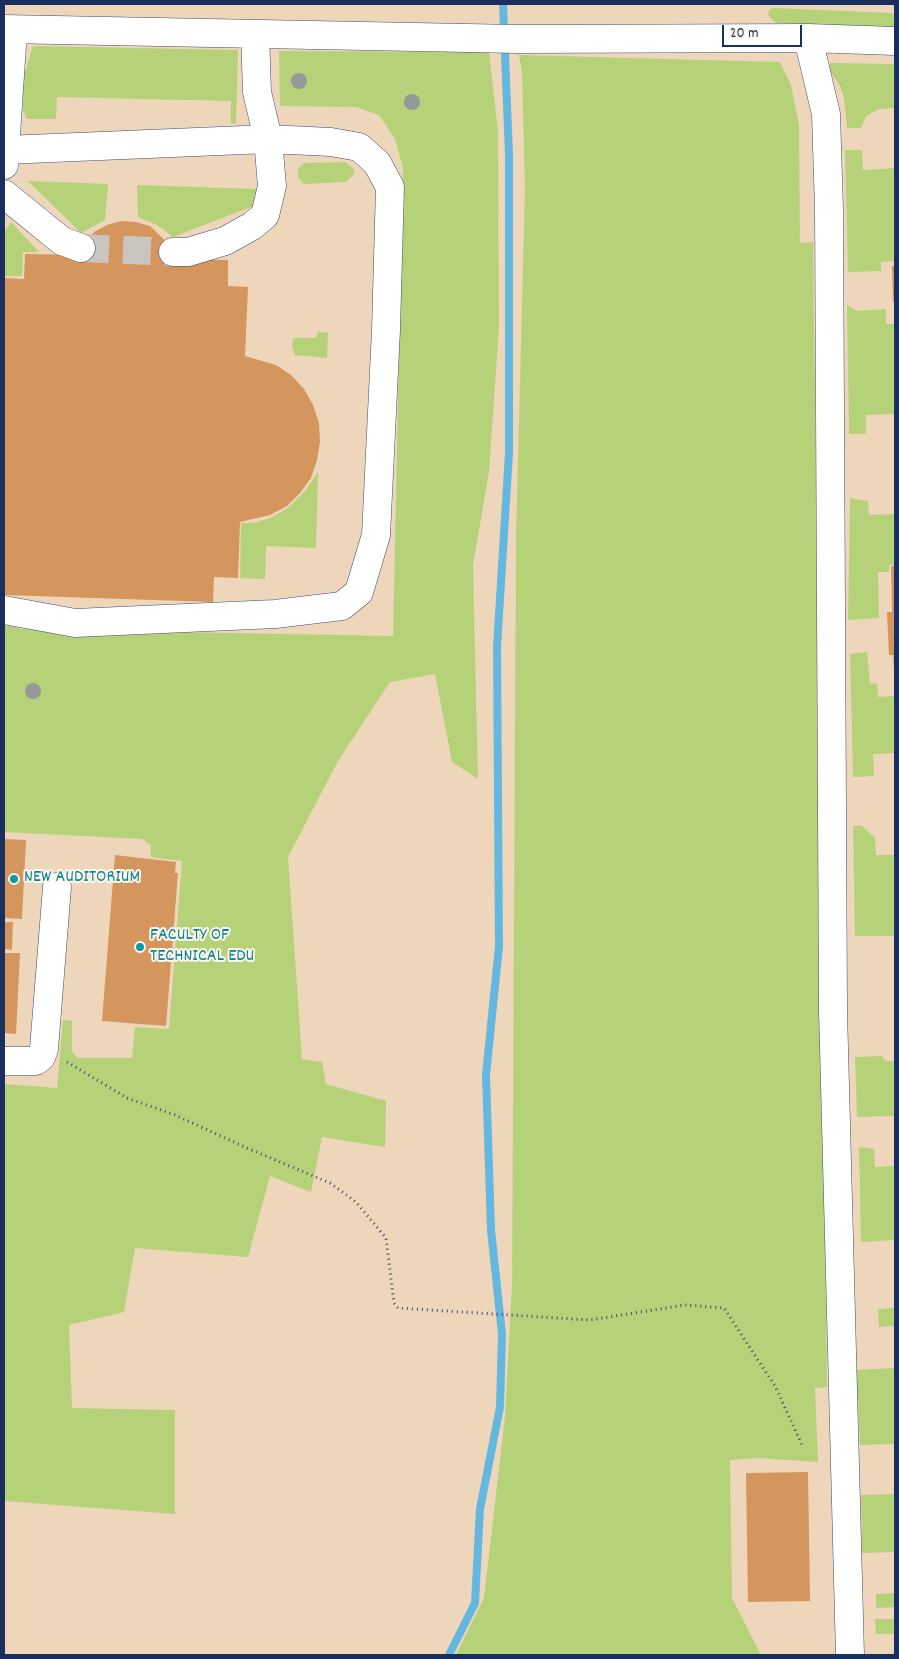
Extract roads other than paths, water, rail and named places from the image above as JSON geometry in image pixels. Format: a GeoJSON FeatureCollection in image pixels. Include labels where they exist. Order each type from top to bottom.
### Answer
{"type":"FeatureCollection","features":[{"type":"Feature","properties":{"kind":"street"},"geometry":{"type":"LineString","coordinates":[[4,610],[75,623],[276,614],[342,606],[359,592],[376,535],[386,330],[390,188],[377,163],[359,148],[332,142],[268,139],[4,158],[8,29],[488,39],[808,38],[895,41]]}},
{"type":"Feature","properties":{"kind":"street"},"geometry":{"type":"LineString","coordinates":[[173,252],[188,252],[225,241],[252,226],[265,215],[272,186],[268,139],[257,92],[255,34]]}},
{"type":"Feature","properties":{"kind":"street"},"geometry":{"type":"LineString","coordinates":[[808,38],[826,114],[829,209],[834,1019],[850,1655]]}},
{"type":"Feature","properties":{"kind":"street"},"geometry":{"type":"LineString","coordinates":[[4,194],[62,241],[81,248]]}},
{"type":"Feature","properties":{"kind":"street"},"geometry":{"type":"LineString","coordinates":[[4,1061],[36,1061],[41,1057],[44,1049],[57,887]]}},
{"type":"Feature","properties":{"kind":"waterway"},"geometry":{"type":"LineString","coordinates":[[449,1655],[475,1603],[480,1509],[500,1407],[502,1334],[491,1230],[486,1075],[499,946],[497,647],[509,453],[509,155],[503,4]]}},
{"type":"Feature","properties":{"kind":"tunnel"},"geometry":{"type":"LineString","coordinates":[[81,248],[173,252]]}},
{"type":"Feature","properties":{"kind":"place","name":"NEW AUDITORIUM"},"geometry":{"type":"Point","coordinates":[14,879]}},
{"type":"Feature","properties":{"kind":"place","name":"FACULTY OF TECHNICAL EDU"},"geometry":{"type":"Point","coordinates":[140,947]}}]}
